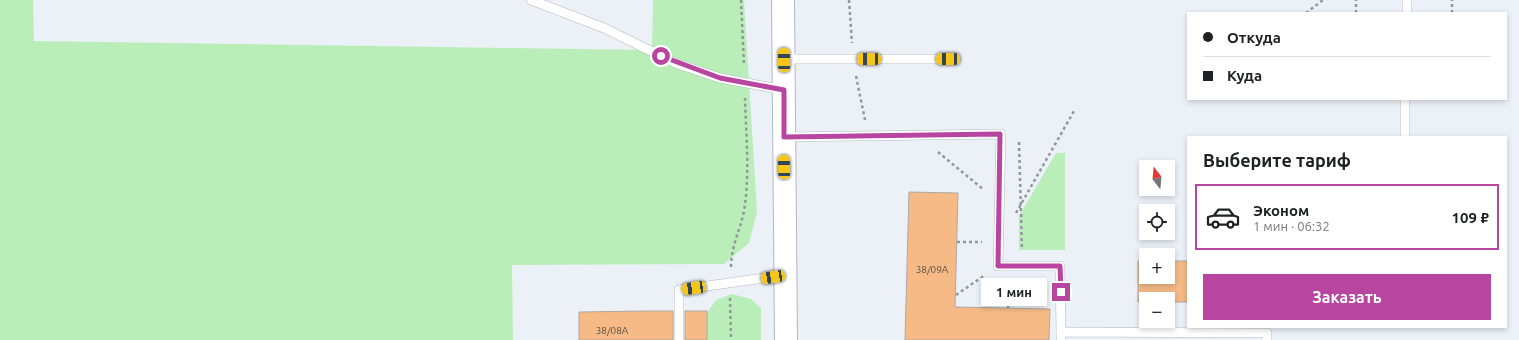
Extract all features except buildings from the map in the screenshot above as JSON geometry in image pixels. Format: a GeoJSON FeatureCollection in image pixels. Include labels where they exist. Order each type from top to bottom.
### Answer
{"type":"FeatureCollection","features":[{"type":"Feature","properties":{"kind":"street"},"geometry":{"type":"LineString","coordinates":[[784,0],[786,340]]}},
{"type":"Feature","properties":{"kind":"lane"},"geometry":{"type":"LineString","coordinates":[[531,0],[604,28],[675,63],[720,78],[784,90]]}},
{"type":"Feature","properties":{"kind":"lane"},"geometry":{"type":"LineString","coordinates":[[1407,0],[1407,12]]}},
{"type":"Feature","properties":{"kind":"lane"},"geometry":{"type":"LineString","coordinates":[[784,60],[948,59]]}},
{"type":"Feature","properties":{"kind":"lane"},"geometry":{"type":"LineString","coordinates":[[1405,100],[1405,136]]}},
{"type":"Feature","properties":{"kind":"lane"},"geometry":{"type":"LineString","coordinates":[[784,137],[1000,134],[998,266],[1060,266],[1061,336],[1267,333],[1267,340]]}},
{"type":"Feature","properties":{"kind":"lane"},"geometry":{"type":"LineString","coordinates":[[679,340],[679,290],[786,275]]}},
{"type":"Feature","properties":{"kind":"path"},"geometry":{"type":"LineString","coordinates":[[737,232],[744,212],[747,159],[741,0]]}},
{"type":"Feature","properties":{"kind":"path"},"geometry":{"type":"LineString","coordinates":[[1307,12],[1323,0]]}},
{"type":"Feature","properties":{"kind":"path"},"geometry":{"type":"LineString","coordinates":[[1356,0],[1356,12]]}},
{"type":"Feature","properties":{"kind":"path"},"geometry":{"type":"LineString","coordinates":[[1452,0],[1452,12]]}},
{"type":"Feature","properties":{"kind":"path"},"geometry":{"type":"LineString","coordinates":[[957,242],[998,243],[1074,111]]}},
{"type":"Feature","properties":{"kind":"path"},"geometry":{"type":"LineString","coordinates":[[918,134],[999,203]]}},
{"type":"Feature","properties":{"kind":"path"},"geometry":{"type":"LineString","coordinates":[[1019,142],[1022,266]]}},
{"type":"Feature","properties":{"kind":"path"},"geometry":{"type":"LineString","coordinates":[[956,295],[998,266]]}},
{"type":"Feature","properties":{"kind":"path"},"geometry":{"type":"LineString","coordinates":[[1008,308],[1011,266]]}},
{"type":"Feature","properties":{"kind":"green space"},"geometry":{"type":"Polygon","coordinates":[[[0,0],[33,0],[34,41],[652,50],[653,0],[744,0],[757,212],[749,243],[724,264],[512,265],[513,340],[0,340],[0,0]]]}},
{"type":"Feature","properties":{"kind":"green space"},"geometry":{"type":"Polygon","coordinates":[[[1056,153],[1065,153],[1065,250],[1019,250],[1019,216],[1056,153]]]}},
{"type":"Feature","properties":{"kind":"green space"},"geometry":{"type":"Polygon","coordinates":[[[732,294],[751,299],[761,308],[761,340],[707,340],[707,313],[716,300],[732,294]]]}},
{"type":"Feature","properties":{"kind":"route"},"geometry":{"type":"LineString","coordinates":[[661,56],[675,63],[720,78],[784,90],[784,137],[878,134],[1000,134],[998,266],[1060,266],[1061,292]]}}]}
